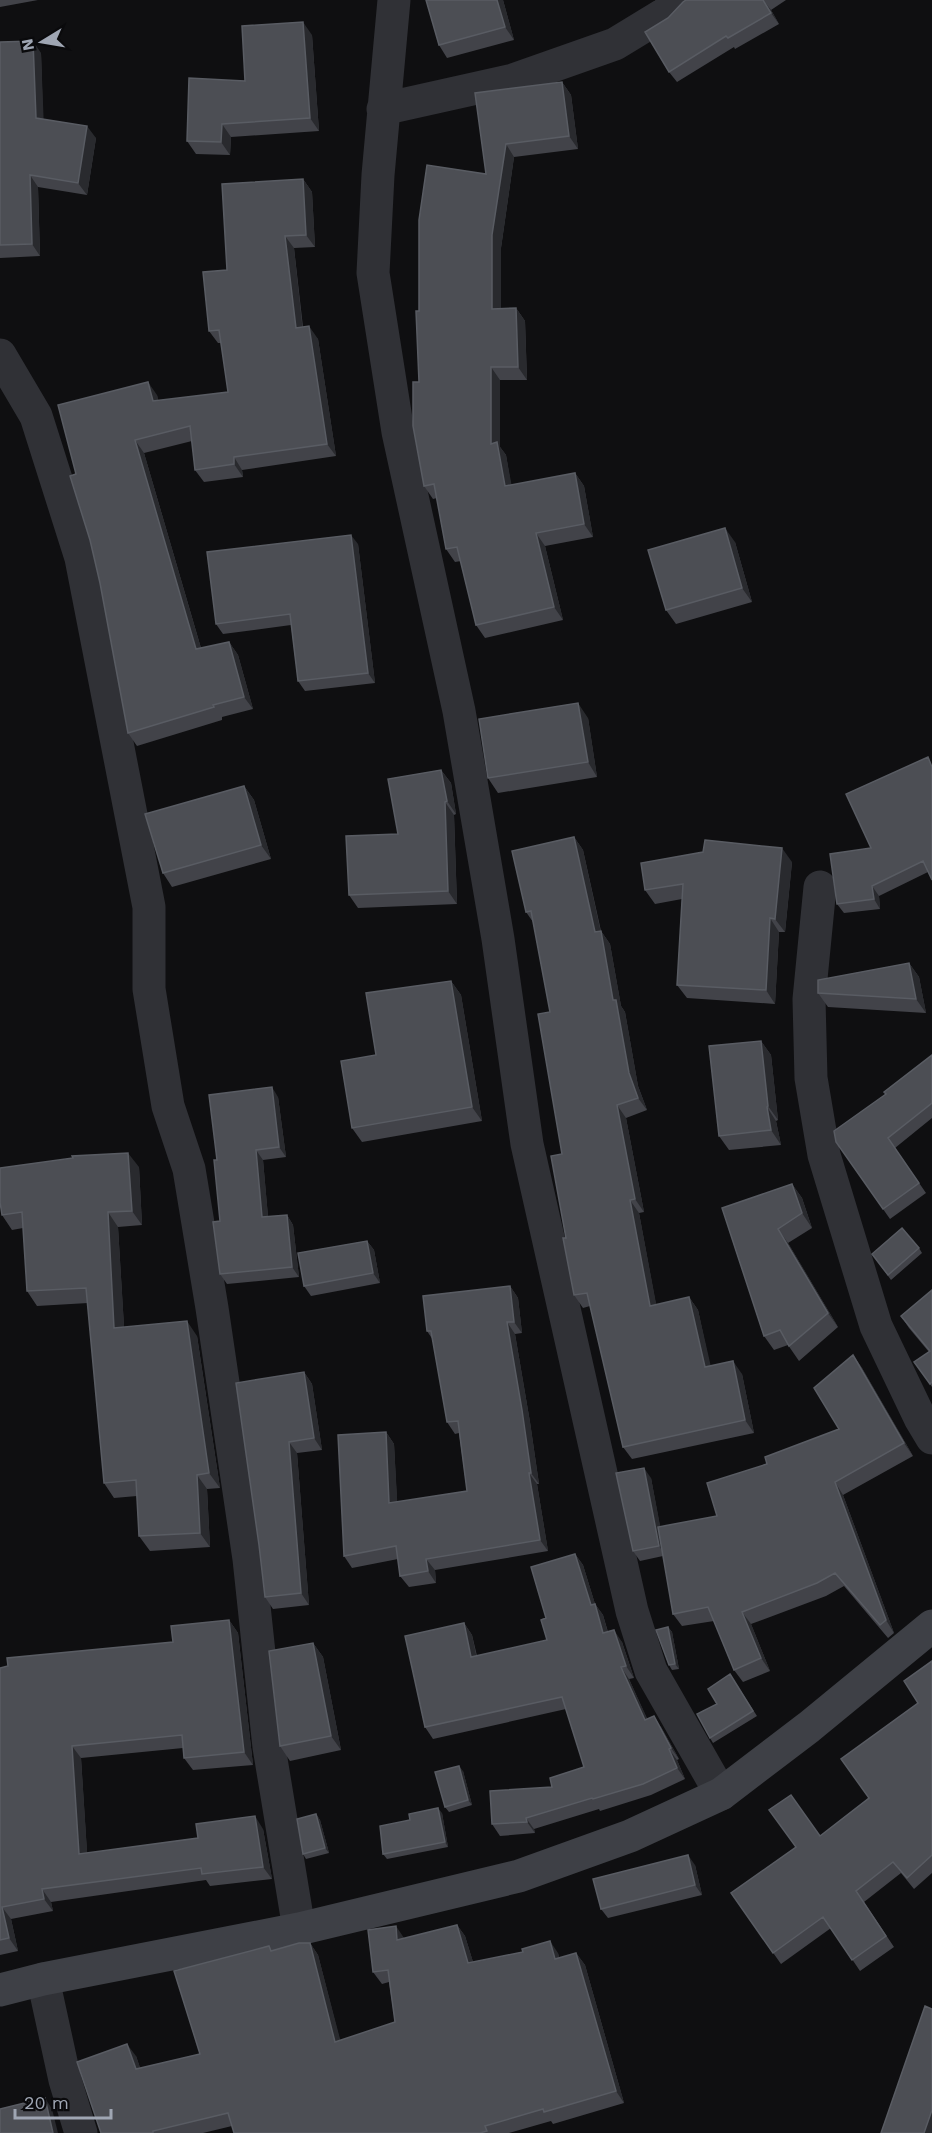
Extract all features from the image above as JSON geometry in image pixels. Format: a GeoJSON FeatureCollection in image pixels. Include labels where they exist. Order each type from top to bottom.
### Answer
{"type":"FeatureCollection","features":[{"type":"Feature","properties":{"kind":"main road"},"geometry":{"type":"LineString","coordinates":[[0,1990],[43,1979],[299,1929],[519,1876],[630,1836],[721,1794],[809,1727],[932,1626]]}},
{"type":"Feature","properties":{"kind":"street"},"geometry":{"type":"LineString","coordinates":[[394,0],[383,108],[373,273],[398,432],[459,711],[498,939],[527,1144],[632,1611],[651,1671],[721,1794]]}},
{"type":"Feature","properties":{"kind":"street"},"geometry":{"type":"LineString","coordinates":[[383,108],[513,80],[615,44],[666,13],[677,0]]}},
{"type":"Feature","properties":{"kind":"street"},"geometry":{"type":"LineString","coordinates":[[1,356],[36,416],[81,558],[148,907],[149,989],[168,1106],[189,1169],[212,1308],[249,1560],[269,1747],[299,1929]]}},
{"type":"Feature","properties":{"kind":"street"},"geometry":{"type":"LineString","coordinates":[[820,887],[809,999],[811,1078],[824,1155],[876,1326],[932,1438]]}},
{"type":"Feature","properties":{"kind":"street"},"geometry":{"type":"LineString","coordinates":[[43,1979],[65,2080],[81,2133]]}},
{"type":"Feature","properties":{"kind":"building"},"geometry":{"type":"Polygon","coordinates":[[[426,0],[497,0],[505,27],[439,45],[426,0]]]}},
{"type":"Feature","properties":{"kind":"building"},"geometry":{"type":"Polygon","coordinates":[[[686,0],[763,0],[771,13],[728,38],[726,36],[669,72],[645,32],[668,18],[686,0]]]}},
{"type":"Feature","properties":{"kind":"building"},"geometry":{"type":"Polygon","coordinates":[[[303,22],[310,118],[222,124],[221,142],[187,141],[189,78],[245,81],[242,26],[303,22]]]}},
{"type":"Feature","properties":{"kind":"building"},"geometry":{"type":"Polygon","coordinates":[[[33,41],[36,118],[87,126],[78,183],[30,175],[32,244],[0,245],[0,42],[33,41]]]}},
{"type":"Feature","properties":{"kind":"building"},"geometry":{"type":"Polygon","coordinates":[[[562,82],[569,136],[506,144],[492,235],[492,309],[516,308],[518,367],[491,367],[491,444],[497,442],[505,486],[575,473],[584,524],[536,533],[554,607],[476,625],[457,547],[446,549],[434,484],[424,486],[413,426],[413,382],[419,382],[416,311],[419,311],[419,220],[427,165],[486,174],[475,93],[562,82]]]}},
{"type":"Feature","properties":{"kind":"building"},"geometry":{"type":"Polygon","coordinates":[[[303,179],[306,235],[285,236],[296,328],[309,326],[327,444],[234,457],[234,464],[195,470],[190,426],[135,440],[196,649],[229,642],[244,697],[128,733],[100,583],[90,540],[70,476],[76,474],[58,405],[148,382],[153,401],[228,392],[219,330],[209,331],[203,272],[227,270],[222,184],[303,179]]]}},
{"type":"Feature","properties":{"kind":"building"},"geometry":{"type":"Polygon","coordinates":[[[725,528],[742,588],[666,610],[648,550],[725,528]]]}},
{"type":"Feature","properties":{"kind":"building"},"geometry":{"type":"Polygon","coordinates":[[[351,535],[368,673],[298,681],[290,614],[216,624],[207,552],[351,535]]]}},
{"type":"Feature","properties":{"kind":"building"},"geometry":{"type":"Polygon","coordinates":[[[578,703],[588,762],[488,778],[479,719],[578,703]]]}},
{"type":"Feature","properties":{"kind":"building"},"geometry":{"type":"Polygon","coordinates":[[[928,757],[932,767],[932,880],[923,861],[872,886],[874,899],[837,904],[830,854],[871,848],[846,794],[928,757]]]}},
{"type":"Feature","properties":{"kind":"building"},"geometry":{"type":"Polygon","coordinates":[[[441,770],[447,801],[445,802],[448,891],[349,895],[346,836],[398,834],[388,779],[441,770]]]}},
{"type":"Feature","properties":{"kind":"building"},"geometry":{"type":"Polygon","coordinates":[[[244,786],[261,845],[163,873],[145,814],[244,786]]]}},
{"type":"Feature","properties":{"kind":"building"},"geometry":{"type":"Polygon","coordinates":[[[574,837],[595,932],[601,931],[629,1073],[638,1098],[617,1105],[635,1199],[630,1200],[650,1306],[689,1297],[705,1367],[733,1361],[745,1420],[623,1447],[587,1293],[574,1295],[563,1238],[566,1238],[551,1156],[562,1154],[538,1014],[550,1012],[531,911],[526,912],[512,851],[574,837]]]}},
{"type":"Feature","properties":{"kind":"building"},"geometry":{"type":"Polygon","coordinates":[[[705,840],[782,848],[775,919],[770,918],[766,990],[677,985],[683,884],[645,890],[641,863],[703,852],[705,840]]]}},
{"type":"Feature","properties":{"kind":"building"},"geometry":{"type":"Polygon","coordinates":[[[909,963],[916,999],[818,993],[818,980],[909,963]]]}},
{"type":"Feature","properties":{"kind":"building"},"geometry":{"type":"Polygon","coordinates":[[[451,981],[472,1107],[352,1128],[341,1061],[376,1055],[366,993],[451,981]]]}},
{"type":"Feature","properties":{"kind":"building"},"geometry":{"type":"Polygon","coordinates":[[[761,1041],[771,1130],[719,1136],[709,1046],[761,1041]]]}},
{"type":"Feature","properties":{"kind":"building"},"geometry":{"type":"Polygon","coordinates":[[[932,1055],[932,1103],[888,1138],[919,1183],[883,1209],[836,1142],[834,1131],[886,1094],[884,1092],[932,1055]]]}},
{"type":"Feature","properties":{"kind":"building"},"geometry":{"type":"Polygon","coordinates":[[[272,1087],[279,1147],[256,1150],[262,1217],[287,1215],[292,1267],[220,1274],[213,1222],[220,1221],[214,1160],[217,1160],[209,1095],[272,1087]]]}},
{"type":"Feature","properties":{"kind":"building"},"geometry":{"type":"Polygon","coordinates":[[[128,1153],[132,1211],[108,1212],[114,1328],[187,1321],[209,1473],[197,1475],[200,1533],[139,1536],[136,1480],[104,1483],[86,1288],[27,1291],[22,1212],[2,1215],[0,1168],[73,1158],[72,1156],[128,1153]]]}},
{"type":"Feature","properties":{"kind":"building"},"geometry":{"type":"Polygon","coordinates":[[[792,1184],[802,1213],[778,1229],[828,1313],[789,1346],[780,1330],[764,1336],[722,1208],[792,1184]]]}},
{"type":"Feature","properties":{"kind":"building"},"geometry":{"type":"Polygon","coordinates":[[[902,1228],[919,1248],[888,1275],[872,1254],[902,1228]]]}},
{"type":"Feature","properties":{"kind":"building"},"geometry":{"type":"Polygon","coordinates":[[[367,1241],[373,1273],[304,1286],[298,1253],[367,1241]]]}},
{"type":"Feature","properties":{"kind":"building"},"geometry":{"type":"Polygon","coordinates":[[[510,1286],[514,1322],[507,1322],[540,1540],[426,1559],[428,1571],[400,1576],[396,1546],[344,1556],[338,1435],[386,1432],[389,1503],[467,1491],[458,1421],[447,1422],[431,1331],[427,1331],[423,1296],[510,1286]]]}},
{"type":"Feature","properties":{"kind":"building"},"geometry":{"type":"Polygon","coordinates":[[[932,1290],[932,1382],[930,1384],[914,1362],[930,1351],[901,1316],[932,1290]]]}},
{"type":"Feature","properties":{"kind":"building"},"geometry":{"type":"Polygon","coordinates":[[[853,1355],[904,1443],[835,1482],[886,1620],[880,1625],[835,1573],[817,1583],[742,1612],[761,1658],[734,1670],[708,1607],[673,1614],[658,1527],[717,1516],[707,1483],[767,1464],[765,1457],[839,1429],[814,1388],[853,1355]]]}},
{"type":"Feature","properties":{"kind":"building"},"geometry":{"type":"Polygon","coordinates":[[[304,1372],[314,1438],[289,1442],[301,1593],[265,1597],[236,1383],[304,1372]]]}},
{"type":"Feature","properties":{"kind":"building"},"geometry":{"type":"Polygon","coordinates":[[[644,1468],[659,1546],[633,1551],[616,1473],[644,1468]]]}},
{"type":"Feature","properties":{"kind":"building"},"geometry":{"type":"Polygon","coordinates":[[[575,1554],[591,1605],[595,1604],[603,1633],[614,1630],[626,1666],[621,1667],[645,1720],[654,1716],[671,1748],[669,1749],[677,1768],[643,1784],[526,1818],[527,1822],[492,1824],[490,1791],[552,1787],[550,1778],[584,1767],[562,1697],[425,1727],[405,1636],[464,1623],[471,1657],[547,1640],[541,1620],[546,1618],[531,1567],[575,1554]]]}},
{"type":"Feature","properties":{"kind":"building"},"geometry":{"type":"Polygon","coordinates":[[[229,1620],[244,1752],[184,1758],[182,1735],[72,1746],[79,1854],[198,1838],[196,1824],[255,1816],[263,1867],[202,1874],[201,1868],[42,1889],[44,1899],[2,1907],[9,1938],[0,1940],[0,1668],[8,1666],[7,1658],[173,1642],[171,1626],[229,1620]]]}},
{"type":"Feature","properties":{"kind":"building"},"geometry":{"type":"Polygon","coordinates":[[[668,1627],[675,1664],[669,1665],[656,1630],[668,1627]]]}},
{"type":"Feature","properties":{"kind":"building"},"geometry":{"type":"Polygon","coordinates":[[[313,1643],[331,1736],[280,1746],[269,1651],[313,1643]]]}},
{"type":"Feature","properties":{"kind":"building"},"geometry":{"type":"Polygon","coordinates":[[[932,1661],[932,1855],[907,1878],[893,1862],[856,1891],[886,1936],[852,1960],[823,1917],[773,1953],[731,1893],[796,1847],[769,1810],[791,1795],[820,1836],[869,1798],[841,1759],[918,1703],[904,1681],[932,1661]]]}},
{"type":"Feature","properties":{"kind":"building"},"geometry":{"type":"Polygon","coordinates":[[[730,1674],[753,1711],[710,1738],[697,1714],[717,1704],[708,1689],[730,1674]]]}},
{"type":"Feature","properties":{"kind":"building"},"geometry":{"type":"Polygon","coordinates":[[[459,1766],[468,1800],[445,1807],[435,1772],[459,1766]]]}},
{"type":"Feature","properties":{"kind":"building"},"geometry":{"type":"Polygon","coordinates":[[[438,1808],[445,1842],[383,1854],[380,1826],[410,1820],[409,1814],[438,1808]]]}},
{"type":"Feature","properties":{"kind":"building"},"geometry":{"type":"Polygon","coordinates":[[[316,1814],[325,1848],[303,1854],[297,1819],[316,1814]]]}},
{"type":"Feature","properties":{"kind":"building"},"geometry":{"type":"Polygon","coordinates":[[[688,1855],[695,1885],[601,1909],[593,1879],[688,1855]]]}},
{"type":"Feature","properties":{"kind":"building"},"geometry":{"type":"Polygon","coordinates":[[[457,1925],[468,1963],[523,1952],[522,1949],[550,1941],[555,1959],[576,1953],[616,2091],[485,2126],[487,2131],[480,2133],[234,2133],[228,2113],[153,2131],[153,2133],[101,2133],[77,2062],[127,2044],[136,2069],[200,2054],[174,1971],[269,1946],[271,1951],[299,1943],[310,1943],[335,2042],[395,2022],[388,1970],[373,1972],[368,1930],[396,1926],[397,1940],[457,1925]]]}},
{"type":"Feature","properties":{"kind":"building"},"geometry":{"type":"Polygon","coordinates":[[[925,2006],[932,2009],[932,2110],[924,2133],[881,2133],[925,2006]]]}},
{"type":"Feature","properties":{"kind":"building"},"geometry":{"type":"Polygon","coordinates":[[[45,2098],[53,2133],[0,2133],[0,2109],[45,2098]]]}}]}
